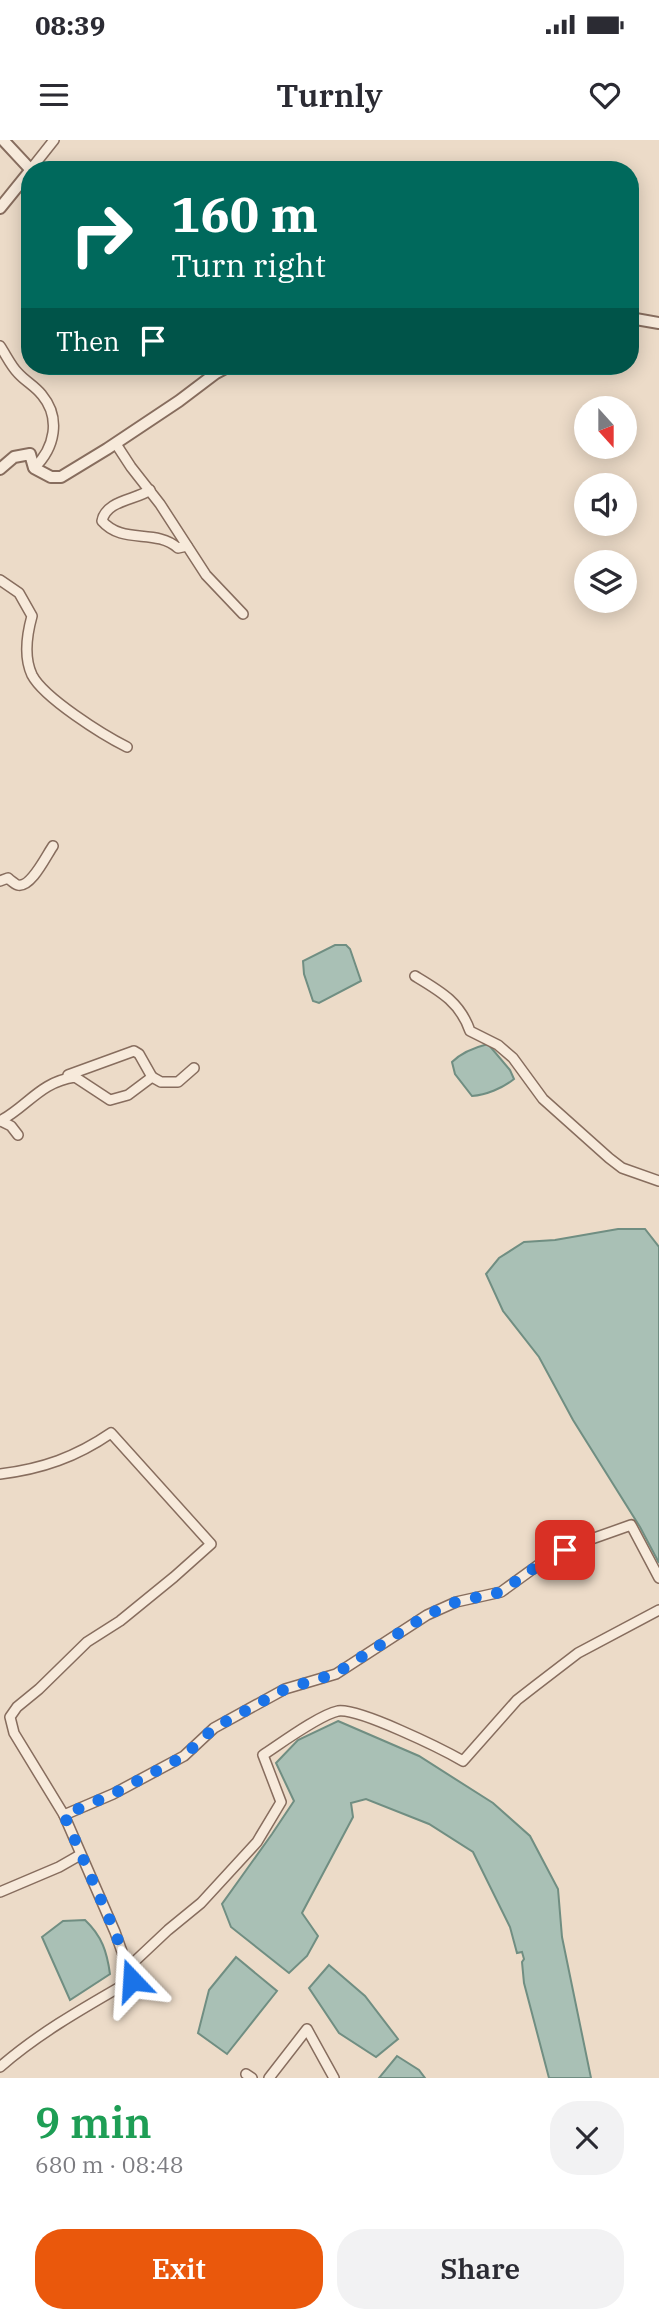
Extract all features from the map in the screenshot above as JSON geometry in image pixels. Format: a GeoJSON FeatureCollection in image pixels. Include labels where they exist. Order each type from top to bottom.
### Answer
{"type":"FeatureCollection","features":[{"type":"Feature","properties":{"kind":"street"},"geometry":{"type":"LineString","coordinates":[[3,140],[23,161]]}},
{"type":"Feature","properties":{"kind":"street"},"geometry":{"type":"LineString","coordinates":[[38,161],[54,140]]}},
{"type":"Feature","properties":{"kind":"street"},"geometry":{"type":"LineString","coordinates":[[0,208],[21,182]]}},
{"type":"Feature","properties":{"kind":"street"},"geometry":{"type":"LineString","coordinates":[[639,320],[659,323]]}},
{"type":"Feature","properties":{"kind":"street"},"geometry":{"type":"LineString","coordinates":[[0,346],[18,373],[31,383],[49,404],[54,418],[54,436],[41,461],[34,468]]}},
{"type":"Feature","properties":{"kind":"street"},"geometry":{"type":"LineString","coordinates":[[34,468],[51,477],[61,477],[116,444],[213,375]]}},
{"type":"Feature","properties":{"kind":"street"},"geometry":{"type":"LineString","coordinates":[[116,444],[206,575],[243,614]]}},
{"type":"Feature","properties":{"kind":"street"},"geometry":{"type":"LineString","coordinates":[[0,469],[23,454],[32,456],[34,468]]}},
{"type":"Feature","properties":{"kind":"street"},"geometry":{"type":"LineString","coordinates":[[150,490],[125,499],[111,508],[103,515],[102,521],[118,534],[161,537],[178,548],[187,546]]}},
{"type":"Feature","properties":{"kind":"street"},"geometry":{"type":"LineString","coordinates":[[0,580],[19,593],[32,616],[27,647],[32,674],[41,686],[102,735],[127,747]]}},
{"type":"Feature","properties":{"kind":"street"},"geometry":{"type":"LineString","coordinates":[[0,881],[8,878],[17,885],[30,881],[54,846]]}},
{"type":"Feature","properties":{"kind":"street"},"geometry":{"type":"LineString","coordinates":[[415,976],[447,995],[456,1004],[470,1031],[498,1045],[513,1058],[543,1098],[609,1158],[622,1168],[659,1181]]}},
{"type":"Feature","properties":{"kind":"street"},"geometry":{"type":"LineString","coordinates":[[18,1135],[11,1126],[1,1121],[39,1091],[103,1061],[134,1051],[139,1054],[152,1077],[161,1082],[178,1082],[194,1068]]}},
{"type":"Feature","properties":{"kind":"street"},"geometry":{"type":"LineString","coordinates":[[60,1079],[75,1077],[110,1100],[128,1095],[152,1077]]}},
{"type":"Feature","properties":{"kind":"street"},"geometry":{"type":"LineString","coordinates":[[0,1474],[61,1461],[85,1450],[111,1433],[211,1544],[131,1612],[87,1642],[17,1707],[10,1717],[15,1732],[64,1815],[115,1932],[132,1980]]}},
{"type":"Feature","properties":{"kind":"street"},"geometry":{"type":"LineString","coordinates":[[64,1815],[113,1794],[184,1756],[214,1728],[285,1689],[335,1674],[427,1615],[456,1602],[501,1592],[548,1558],[583,1542],[631,1525],[659,1578]]}},
{"type":"Feature","properties":{"kind":"street"},"geometry":{"type":"LineString","coordinates":[[132,1980],[134,1962],[201,1903],[257,1842],[272,1817],[281,1801],[263,1755],[339,1711],[394,1728],[463,1761],[510,1707],[534,1686],[578,1653],[659,1610]]}},
{"type":"Feature","properties":{"kind":"street"},"geometry":{"type":"LineString","coordinates":[[3,1891],[80,1855]]}},
{"type":"Feature","properties":{"kind":"street"},"geometry":{"type":"LineString","coordinates":[[0,2067],[54,2027],[132,1980]]}},
{"type":"Feature","properties":{"kind":"street"},"geometry":{"type":"LineString","coordinates":[[269,2078],[307,2029],[334,2078]]}},
{"type":"Feature","properties":{"kind":"shaded area"},"geometry":{"type":"Polygon","coordinates":[[[335,945],[346,945],[350,949],[361,981],[319,1003],[313,1001],[304,974],[303,961],[335,945]]]}},
{"type":"Feature","properties":{"kind":"shaded area"},"geometry":{"type":"Polygon","coordinates":[[[488,1044],[510,1070],[514,1079],[494,1090],[472,1096],[455,1074],[452,1062],[469,1050],[488,1044]]]}},
{"type":"Feature","properties":{"kind":"shaded area"},"geometry":{"type":"Polygon","coordinates":[[[618,1229],[645,1229],[659,1247],[659,1563],[640,1527],[573,1420],[539,1357],[503,1311],[486,1274],[499,1258],[524,1242],[555,1240],[618,1229]]]}},
{"type":"Feature","properties":{"kind":"shaded area"},"geometry":{"type":"Polygon","coordinates":[[[338,1721],[419,1756],[493,1803],[530,1836],[558,1889],[562,1937],[591,2078],[549,2078],[524,1983],[522,1952],[517,1953],[510,1927],[473,1852],[429,1824],[366,1799],[351,1803],[353,1817],[302,1913],[318,1936],[307,1956],[289,1973],[231,1927],[222,1904],[294,1801],[276,1763],[298,1740],[338,1721]]]}},
{"type":"Feature","properties":{"kind":"shaded area"},"geometry":{"type":"Polygon","coordinates":[[[85,1920],[103,1945],[110,1974],[70,2000],[42,1937],[63,1921],[85,1920]]]}},
{"type":"Feature","properties":{"kind":"shaded area"},"geometry":{"type":"Polygon","coordinates":[[[236,1957],[277,1991],[227,2054],[198,2033],[209,1990],[236,1957]]]}},
{"type":"Feature","properties":{"kind":"shaded area"},"geometry":{"type":"Polygon","coordinates":[[[329,1965],[365,1996],[398,2039],[376,2057],[339,2033],[309,1988],[329,1965]]]}},
{"type":"Feature","properties":{"kind":"shaded area"},"geometry":{"type":"Polygon","coordinates":[[[397,2056],[419,2070],[425,2078],[379,2078],[397,2056]]]}},
{"type":"Feature","properties":{"kind":"route"},"geometry":{"type":"LineString","coordinates":[[132,1980],[115,1932],[64,1815],[113,1794],[184,1756],[214,1728],[285,1689],[335,1674],[427,1615],[456,1602],[501,1592],[548,1558],[565,1550]]}}]}
